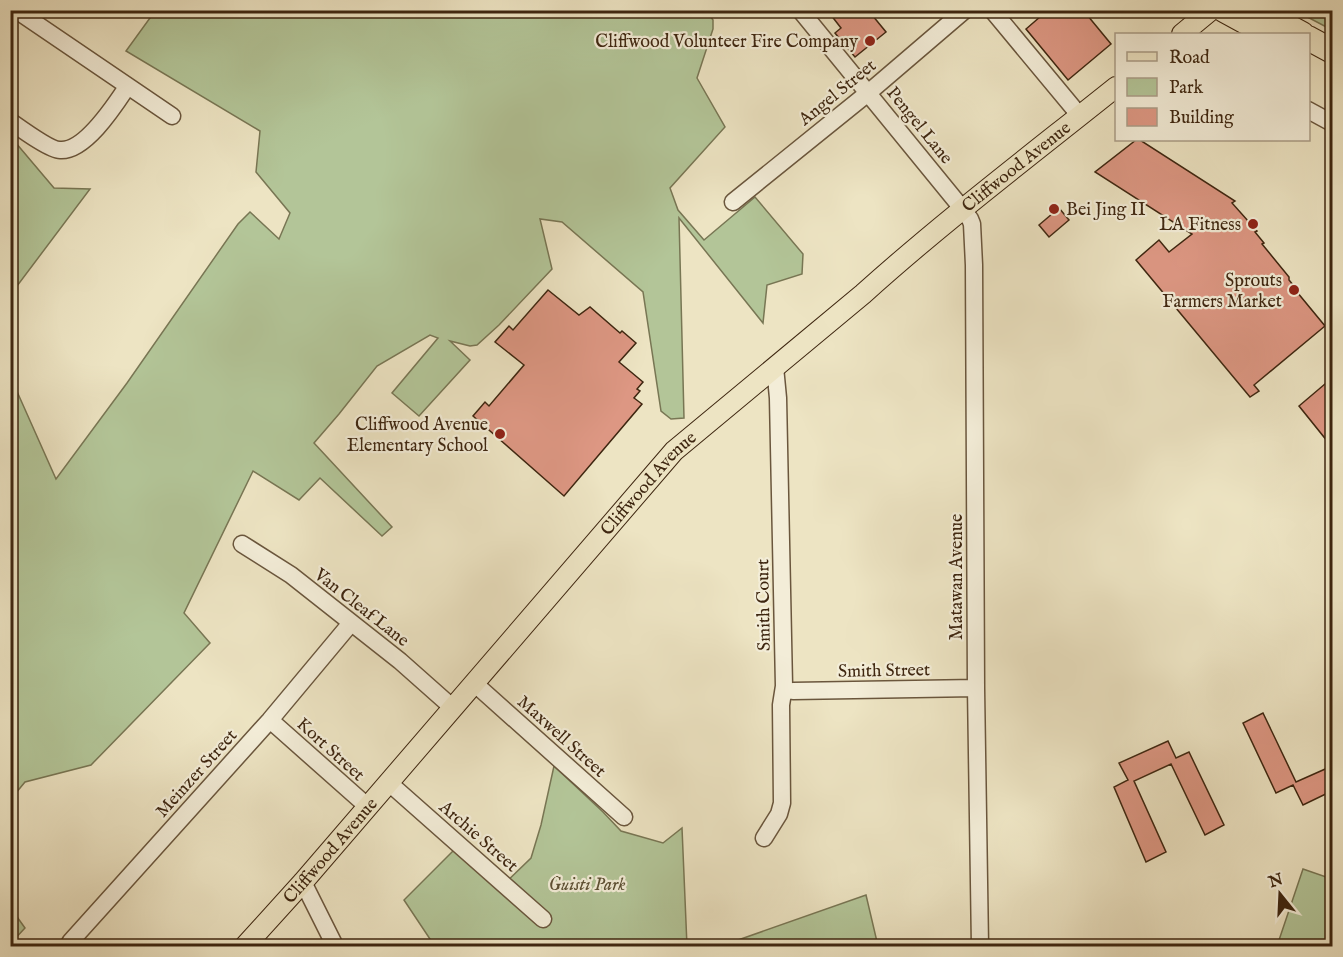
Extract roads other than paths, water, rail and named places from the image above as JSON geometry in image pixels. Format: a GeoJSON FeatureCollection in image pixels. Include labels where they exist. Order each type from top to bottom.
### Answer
{"type":"FeatureCollection","features":[{"type":"Feature","properties":{"kind":"highway"},"geometry":{"type":"LineString","coordinates":[[1224,10],[1267,33]]}},
{"type":"Feature","properties":{"kind":"highway"},"geometry":{"type":"LineString","coordinates":[[1258,10],[1300,33]]}},
{"type":"Feature","properties":{"kind":"highway"},"geometry":{"type":"LineString","coordinates":[[1310,39],[1332,51]]}},
{"type":"Feature","properties":{"kind":"highway"},"geometry":{"type":"LineString","coordinates":[[1310,57],[1332,69]]}},
{"type":"Feature","properties":{"kind":"main road"},"geometry":{"type":"LineString","coordinates":[[1183,33],[1211,10]]}},
{"type":"Feature","properties":{"kind":"main road","name":"Cliffwood Avenue"},"geometry":{"type":"LineString","coordinates":[[245,946],[303,882],[674,451],[963,210],[1115,88]]}},
{"type":"Feature","properties":{"kind":"street"},"geometry":{"type":"LineString","coordinates":[[16,10],[172,116]]}},
{"type":"Feature","properties":{"kind":"street","name":"Pengel Lane"},"geometry":{"type":"LineString","coordinates":[[800,10],[963,210]]}},
{"type":"Feature","properties":{"kind":"street","name":"Angel Street"},"geometry":{"type":"LineString","coordinates":[[733,202],[868,93],[965,10]]}},
{"type":"Feature","properties":{"kind":"street"},"geometry":{"type":"LineString","coordinates":[[992,10],[1080,116]]}},
{"type":"Feature","properties":{"kind":"street"},"geometry":{"type":"LineString","coordinates":[[10,121],[41,142],[59,150],[75,147],[110,114],[127,87]]}},
{"type":"Feature","properties":{"kind":"street"},"geometry":{"type":"LineString","coordinates":[[1310,111],[1332,123]]}},
{"type":"Feature","properties":{"kind":"street","name":"Matawan Avenue"},"geometry":{"type":"LineString","coordinates":[[963,210],[972,224],[974,265],[980,946]]}},
{"type":"Feature","properties":{"kind":"street","name":"Smith Court"},"geometry":{"type":"LineString","coordinates":[[764,838],[779,814],[782,803],[781,705],[784,686],[779,422],[775,367]]}},
{"type":"Feature","properties":{"kind":"street","name":"Van Cleaf Lane"},"geometry":{"type":"LineString","coordinates":[[243,544],[291,575],[399,661],[453,708]]}},
{"type":"Feature","properties":{"kind":"street","name":"Meinzer Street"},"geometry":{"type":"LineString","coordinates":[[68,946],[270,720],[351,622]]}},
{"type":"Feature","properties":{"kind":"street","name":"Maxwell Street"},"geometry":{"type":"LineString","coordinates":[[474,684],[624,817]]}},
{"type":"Feature","properties":{"kind":"street","name":"Smith Street"},"geometry":{"type":"LineString","coordinates":[[793,691],[976,688]]}},
{"type":"Feature","properties":{"kind":"street","name":"Kort Street"},"geometry":{"type":"LineString","coordinates":[[270,720],[367,807]]}},
{"type":"Feature","properties":{"kind":"street","name":"Archie Street"},"geometry":{"type":"LineString","coordinates":[[388,782],[543,919]]}},
{"type":"Feature","properties":{"kind":"street"},"geometry":{"type":"LineString","coordinates":[[303,882],[335,946]]}},
{"type":"Feature","properties":{"kind":"place","name":"Cliffwood Volunteer Fire Company"},"geometry":{"type":"Point","coordinates":[870,41]}},
{"type":"Feature","properties":{"kind":"place","name":"Bei Jing II"},"geometry":{"type":"Point","coordinates":[1054,209]}},
{"type":"Feature","properties":{"kind":"place","name":"LA Fitness"},"geometry":{"type":"Point","coordinates":[1253,224]}},
{"type":"Feature","properties":{"kind":"place","name":"Sprouts Farmers Market"},"geometry":{"type":"Point","coordinates":[1294,290]}},
{"type":"Feature","properties":{"kind":"place","name":"Cliffwood Avenue Elementary School"},"geometry":{"type":"Point","coordinates":[500,434]}},
{"type":"Feature","properties":{"kind":"park label","name":"Guisti Park"},"geometry":{"type":"Point","coordinates":[587,884]}}]}
